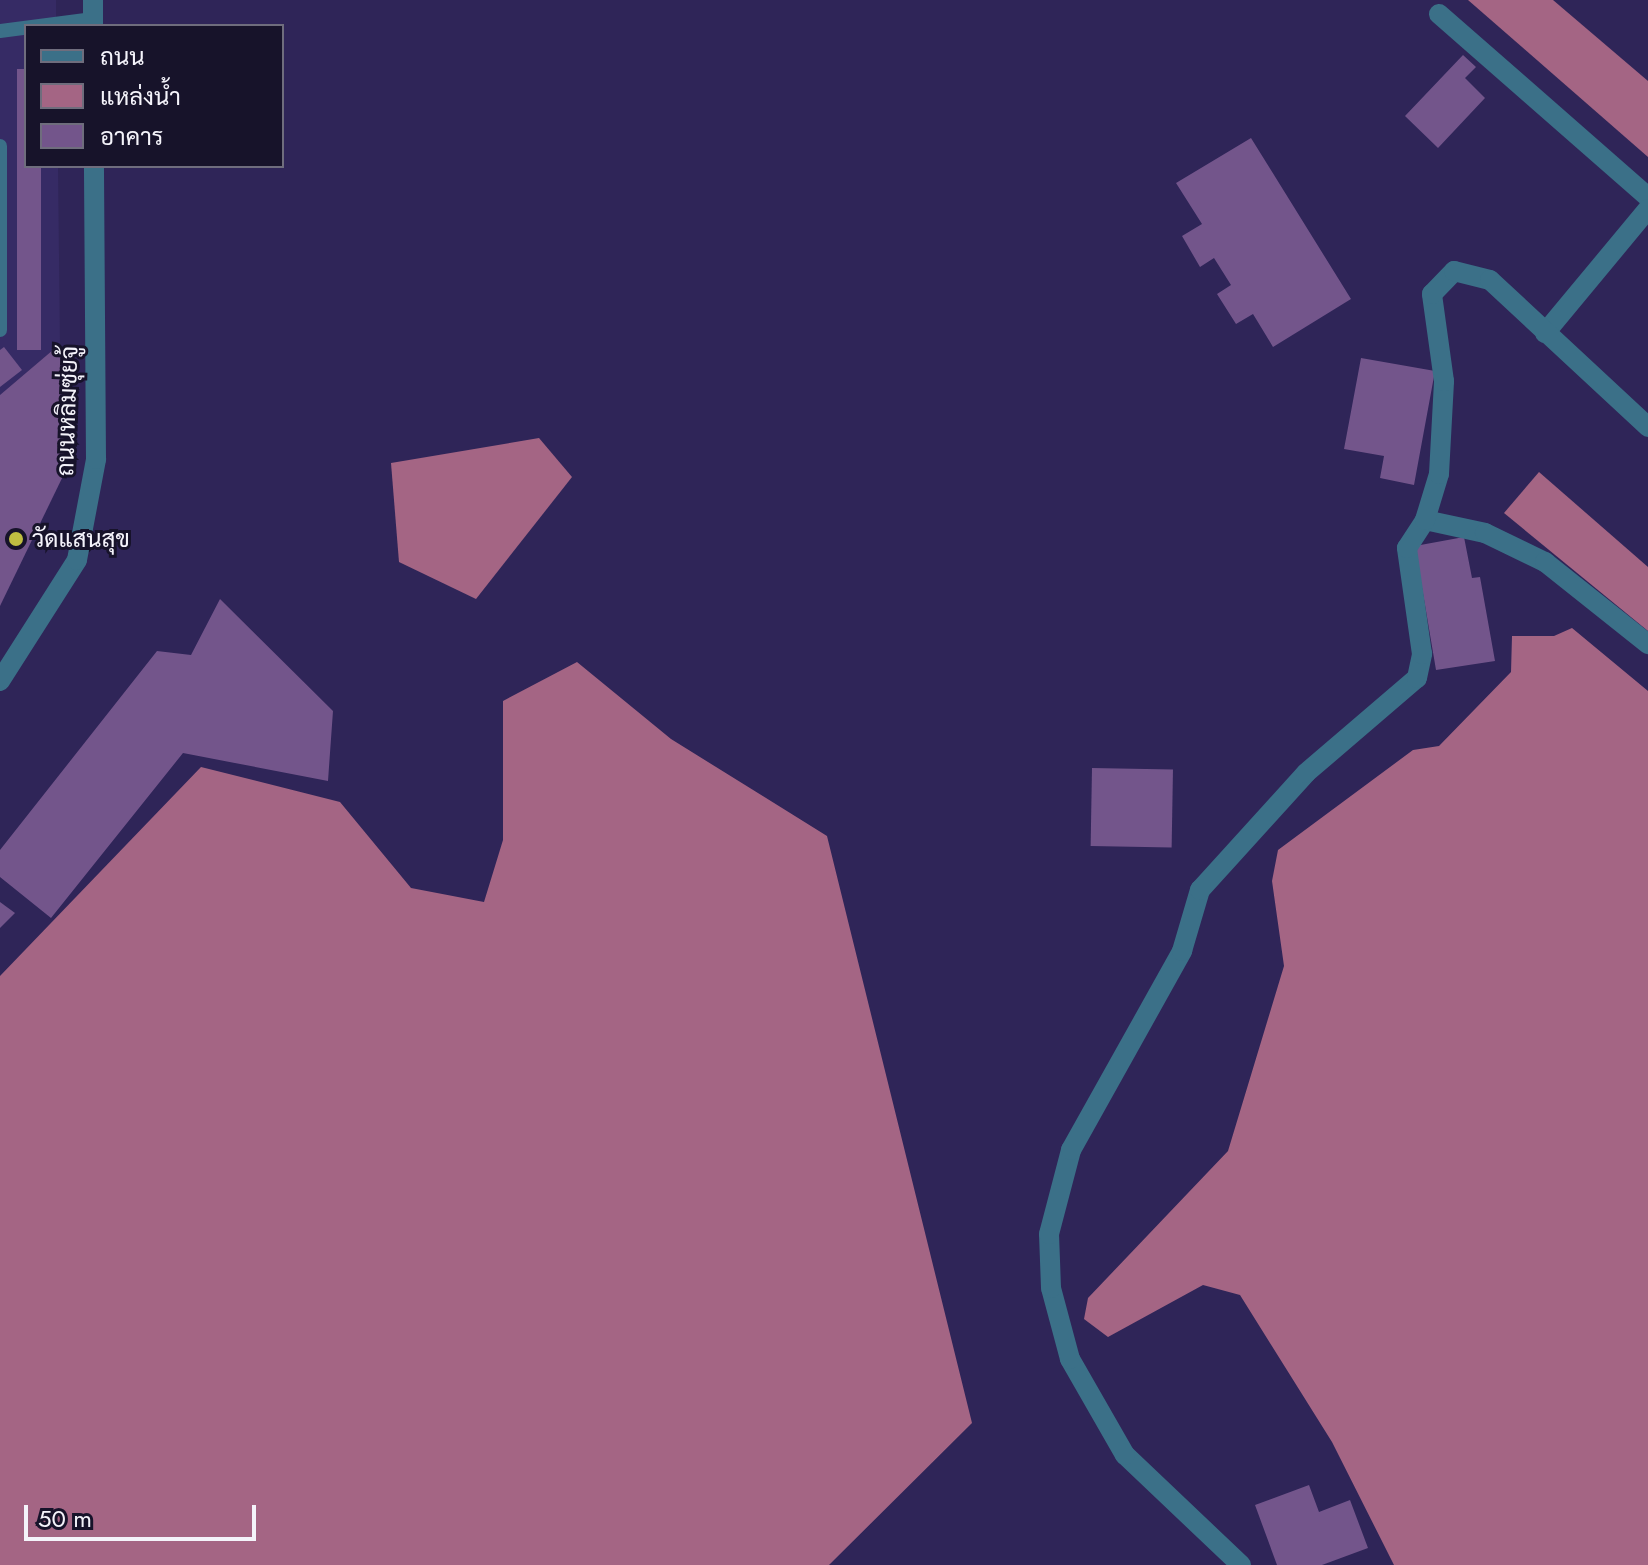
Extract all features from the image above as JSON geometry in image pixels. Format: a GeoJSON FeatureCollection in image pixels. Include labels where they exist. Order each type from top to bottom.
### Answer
{"type":"FeatureCollection","features":[{"type":"Feature","properties":{"kind":"street"},"geometry":{"type":"LineString","coordinates":[[1439,14],[1648,197]]}},
{"type":"Feature","properties":{"kind":"street","name":"ถนนหลิมซุ่ยจู้"},"geometry":{"type":"LineString","coordinates":[[0,681],[77,560],[94,473],[94,168]]}},
{"type":"Feature","properties":{"kind":"street"},"geometry":{"type":"LineString","coordinates":[[1545,333],[1648,209]]}},
{"type":"Feature","properties":{"kind":"street"},"geometry":{"type":"LineString","coordinates":[[1241,1565],[1125,1455],[1089,1402],[1051,1288],[1049,1234],[1071,1150],[1182,951],[1200,890],[1306,773],[1417,678],[1422,654],[1407,548],[1425,520],[1439,474],[1444,381],[1432,294],[1454,271],[1490,280],[1648,427]]}},
{"type":"Feature","properties":{"kind":"street"},"geometry":{"type":"LineString","coordinates":[[1425,520],[1485,533],[1545,562],[1648,644]]}},
{"type":"Feature","properties":{"kind":"lane"},"geometry":{"type":"LineString","coordinates":[[41,24],[93,15]]}},
{"type":"Feature","properties":{"kind":"lane"},"geometry":{"type":"LineString","coordinates":[[0,31],[24,27]]}},
{"type":"Feature","properties":{"kind":"lane"},"geometry":{"type":"LineString","coordinates":[[0,146],[0,330]]}},
{"type":"Feature","properties":{"kind":"shaded area"},"geometry":{"type":"Polygon","coordinates":[[[0,0],[56,0],[56,24],[24,24],[24,168],[58,168],[60,344],[0,395],[0,0]]]}},
{"type":"Feature","properties":{"kind":"water"},"geometry":{"type":"Polygon","coordinates":[[[1468,0],[1553,0],[1648,81],[1648,157],[1468,0]]]}},
{"type":"Feature","properties":{"kind":"water"},"geometry":{"type":"Polygon","coordinates":[[[539,438],[572,477],[476,599],[399,562],[391,463],[539,438]]]}},
{"type":"Feature","properties":{"kind":"water"},"geometry":{"type":"Polygon","coordinates":[[[1539,472],[1648,567],[1648,631],[1504,513],[1539,472]]]}},
{"type":"Feature","properties":{"kind":"water"},"geometry":{"type":"Polygon","coordinates":[[[1572,628],[1648,691],[1648,1565],[1394,1565],[1332,1442],[1240,1295],[1203,1285],[1108,1337],[1084,1319],[1088,1298],[1228,1151],[1284,966],[1272,881],[1278,850],[1413,750],[1439,746],[1511,672],[1512,636],[1554,636],[1572,628]]]}},
{"type":"Feature","properties":{"kind":"water"},"geometry":{"type":"Polygon","coordinates":[[[577,662],[671,739],[827,836],[972,1423],[829,1565],[0,1565],[0,976],[201,767],[340,802],[411,888],[484,902],[503,840],[503,701],[577,662]]]}},
{"type":"Feature","properties":{"kind":"building"},"geometry":{"type":"Polygon","coordinates":[[[1463,55],[1476,67],[1465,78],[1485,98],[1438,148],[1405,116],[1463,55]]]}},
{"type":"Feature","properties":{"kind":"building"},"geometry":{"type":"Polygon","coordinates":[[[17,69],[24,69],[24,168],[41,168],[41,350],[17,350],[17,69]]]}},
{"type":"Feature","properties":{"kind":"building"},"geometry":{"type":"Polygon","coordinates":[[[1251,138],[1351,299],[1273,347],[1253,314],[1236,324],[1217,294],[1231,285],[1214,258],[1200,267],[1182,236],[1202,224],[1176,183],[1251,138]]]}},
{"type":"Feature","properties":{"kind":"building","name":"วัดแสนสุข"},"geometry":{"type":"Polygon","coordinates":[[[60,344],[65,472],[0,606],[0,395],[60,344]]]}},
{"type":"Feature","properties":{"kind":"building"},"geometry":{"type":"Polygon","coordinates":[[[4,347],[22,370],[0,387],[0,350],[4,347]]]}},
{"type":"Feature","properties":{"kind":"building"},"geometry":{"type":"Polygon","coordinates":[[[1361,358],[1435,371],[1414,485],[1380,478],[1384,456],[1344,449],[1361,358]]]}},
{"type":"Feature","properties":{"kind":"building"},"geometry":{"type":"Polygon","coordinates":[[[1464,537],[1472,578],[1480,577],[1495,661],[1436,670],[1415,546],[1464,537]]]}},
{"type":"Feature","properties":{"kind":"building"},"geometry":{"type":"Polygon","coordinates":[[[220,599],[333,711],[328,781],[183,753],[51,918],[0,877],[0,850],[157,651],[191,655],[220,599]]]}},
{"type":"Feature","properties":{"kind":"building"},"geometry":{"type":"Polygon","coordinates":[[[1092,768],[1173,769],[1172,847],[1091,846],[1092,768]]]}},
{"type":"Feature","properties":{"kind":"building"},"geometry":{"type":"Polygon","coordinates":[[[0,902],[15,913],[0,928],[0,902]]]}},
{"type":"Feature","properties":{"kind":"building"},"geometry":{"type":"Polygon","coordinates":[[[1309,1485],[1319,1512],[1350,1500],[1368,1548],[1322,1565],[1277,1565],[1255,1505],[1309,1485]]]}},
{"type":"Feature","properties":{"kind":"place","name":"วัดแสนสุข"},"geometry":{"type":"Point","coordinates":[16,539]}}]}
